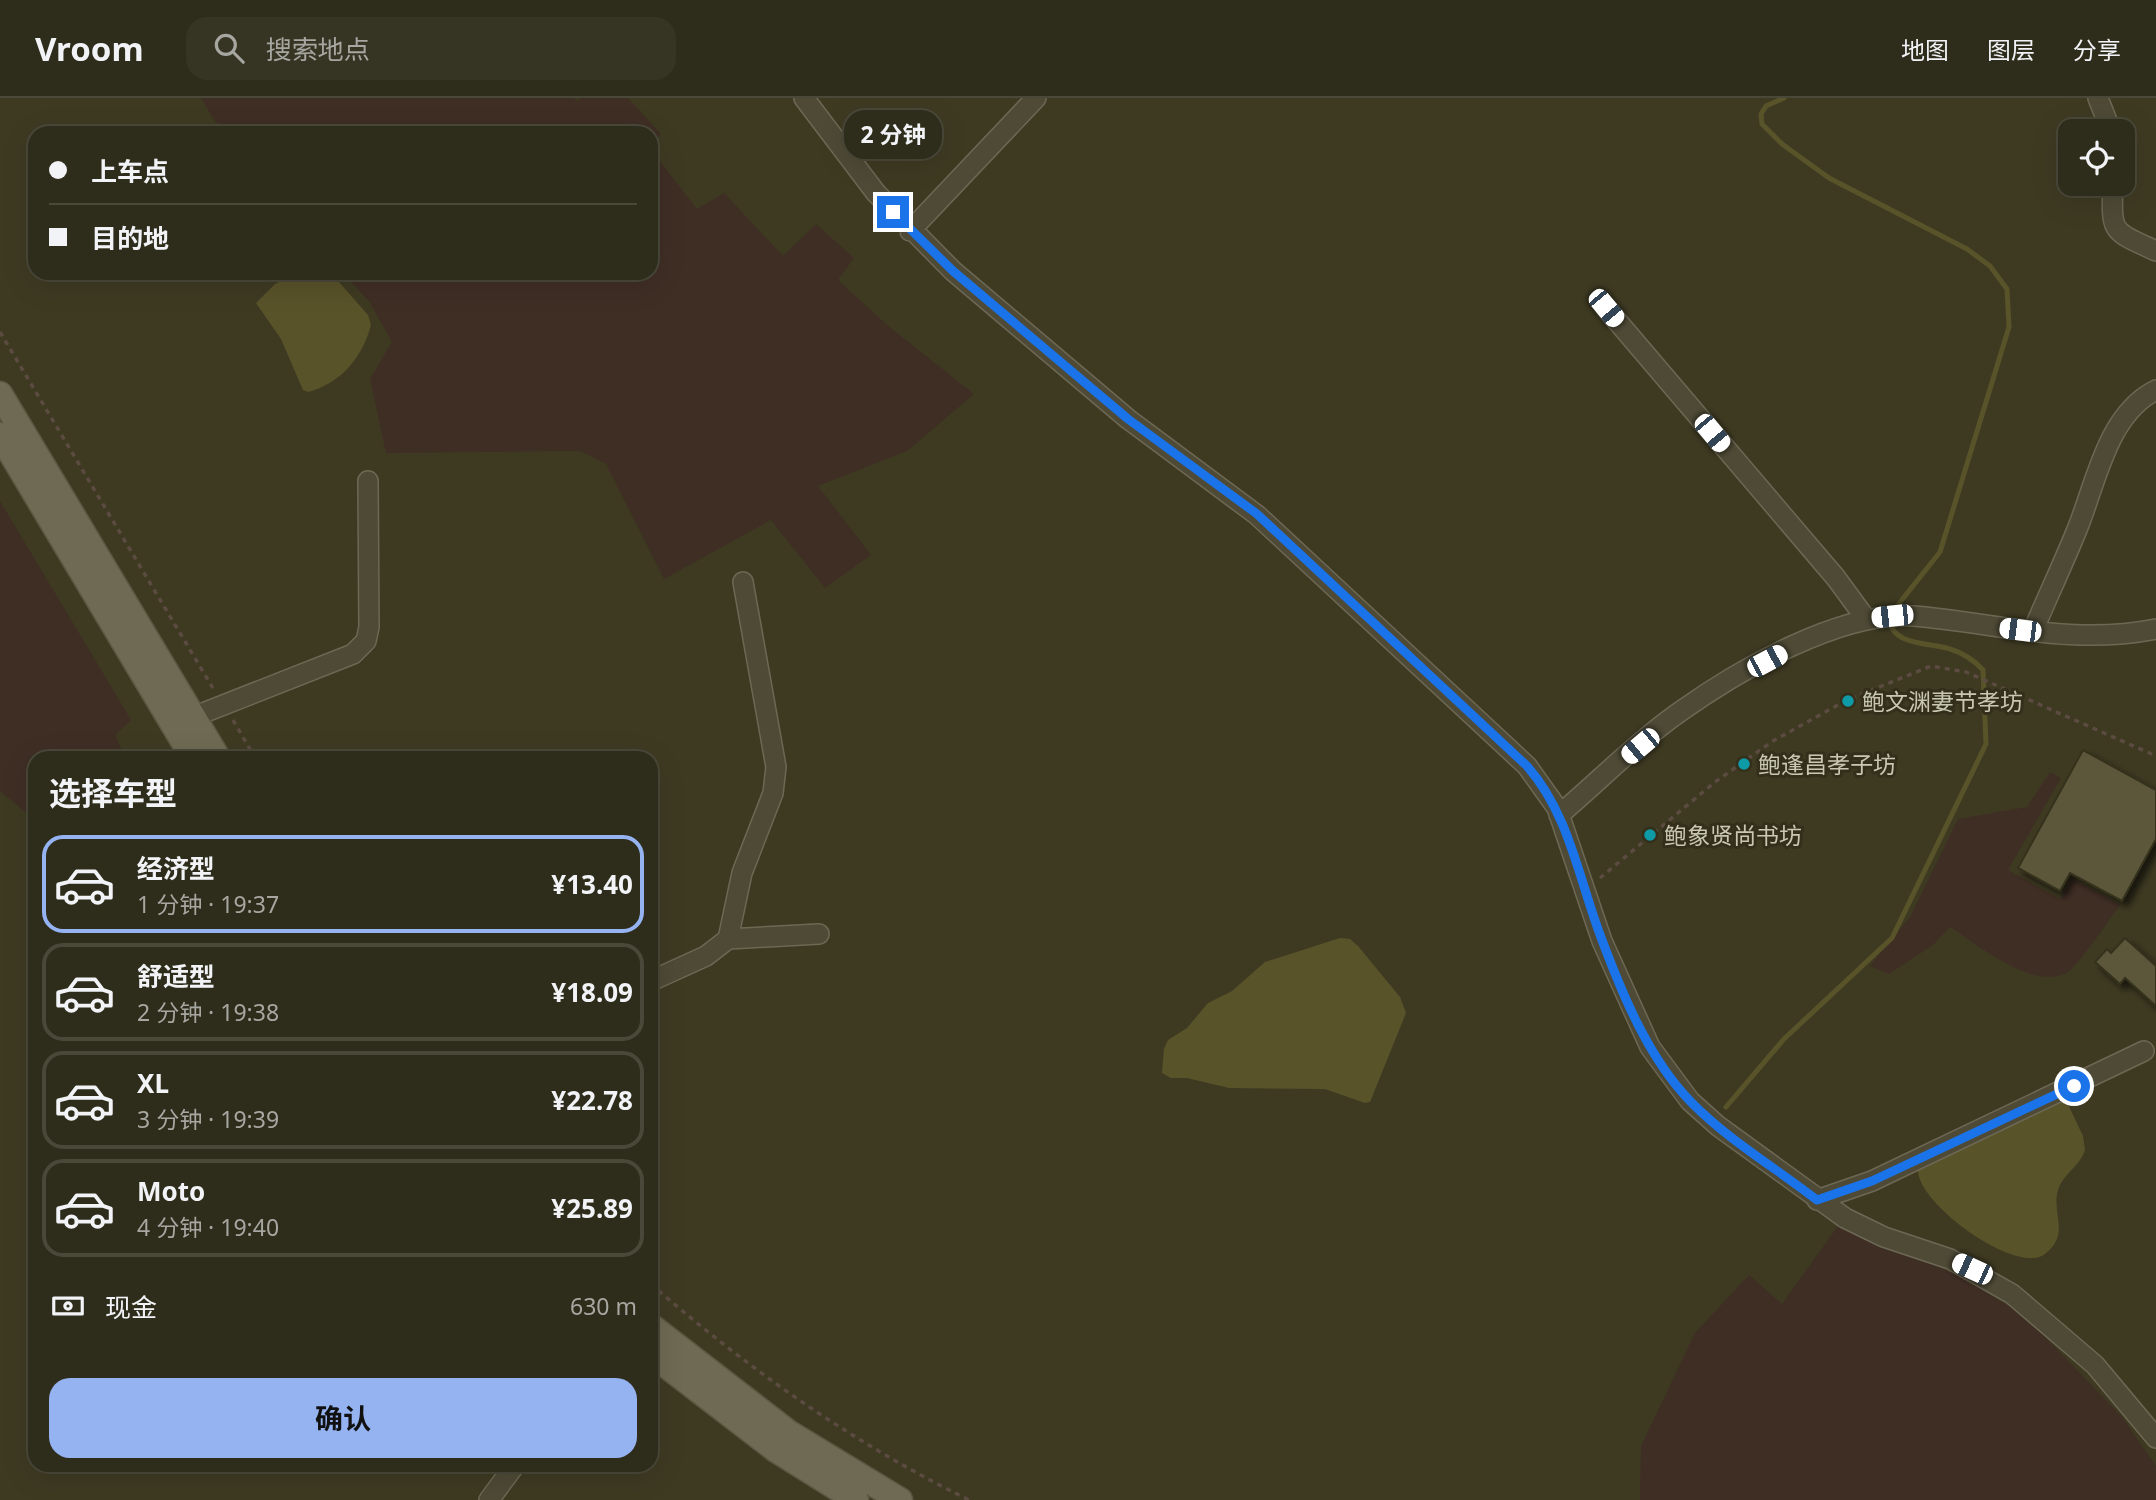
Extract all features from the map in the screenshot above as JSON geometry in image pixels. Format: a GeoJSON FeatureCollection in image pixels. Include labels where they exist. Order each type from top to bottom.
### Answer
{"type":"FeatureCollection","features":[{"type":"Feature","properties":{"kind":"main road"},"geometry":{"type":"LineString","coordinates":[[0,394],[214,751]]}},
{"type":"Feature","properties":{"kind":"main road"},"geometry":{"type":"LineString","coordinates":[[0,435],[189,751]]}},
{"type":"Feature","properties":{"kind":"main road"},"geometry":{"type":"LineString","coordinates":[[658,1331],[788,1432],[900,1500]]}},
{"type":"Feature","properties":{"kind":"main road"},"geometry":{"type":"LineString","coordinates":[[658,1359],[776,1450],[856,1500]]}},
{"type":"Feature","properties":{"kind":"street"},"geometry":{"type":"LineString","coordinates":[[804,98],[876,193],[953,271],[1128,419],[1257,514],[1527,766],[1551,796],[1618,976],[1650,1047],[1670,1077],[1703,1114],[1817,1200],[1863,1228],[1950,1259],[2012,1294],[2095,1365],[2156,1438]]}},
{"type":"Feature","properties":{"kind":"street"},"geometry":{"type":"LineString","coordinates":[[911,231],[1036,98]]}},
{"type":"Feature","properties":{"kind":"street"},"geometry":{"type":"LineString","coordinates":[[2098,98],[2106,119]]}},
{"type":"Feature","properties":{"kind":"street"},"geometry":{"type":"LineString","coordinates":[[2113,196],[2112,221],[2115,229],[2156,251]]}},
{"type":"Feature","properties":{"kind":"street"},"geometry":{"type":"LineString","coordinates":[[1606,308],[1836,578],[1866,619]]}},
{"type":"Feature","properties":{"kind":"street"},"geometry":{"type":"LineString","coordinates":[[2033,631],[2078,529],[2090,488],[2125,414],[2144,396],[2156,390]]}},
{"type":"Feature","properties":{"kind":"street"},"geometry":{"type":"LineString","coordinates":[[193,717],[354,653],[362,646],[369,627],[368,481]]}},
{"type":"Feature","properties":{"kind":"street"},"geometry":{"type":"LineString","coordinates":[[728,939],[742,873],[773,793],[776,767],[743,582]]}},
{"type":"Feature","properties":{"kind":"street"},"geometry":{"type":"LineString","coordinates":[[1559,815],[1680,711],[1789,649],[1834,628],[1866,619],[1913,616],[2102,637],[2156,629]]}},
{"type":"Feature","properties":{"kind":"street"},"geometry":{"type":"LineString","coordinates":[[658,978],[706,956],[728,939],[819,934]]}},
{"type":"Feature","properties":{"kind":"street"},"geometry":{"type":"LineString","coordinates":[[1817,1200],[1885,1176],[2144,1051]]}},
{"type":"Feature","properties":{"kind":"street"},"geometry":{"type":"LineString","coordinates":[[489,1500],[510,1472]]}},
{"type":"Feature","properties":{"kind":"path"},"geometry":{"type":"LineString","coordinates":[[0,332],[251,751]]}},
{"type":"Feature","properties":{"kind":"path"},"geometry":{"type":"LineString","coordinates":[[1585,890],[1715,782],[1773,741],[1845,701],[1931,666],[1966,672],[2156,757]]}},
{"type":"Feature","properties":{"kind":"path"},"geometry":{"type":"LineString","coordinates":[[658,1290],[722,1344],[806,1406],[888,1457],[969,1500]]}},
{"type":"Feature","properties":{"kind":"shaded area"},"geometry":{"type":"Polygon","coordinates":[[[201,98],[574,98],[577,101],[581,98],[628,98],[654,126],[220,126],[201,98]]]}},
{"type":"Feature","properties":{"kind":"shaded area"},"geometry":{"type":"Polygon","coordinates":[[[658,159],[697,209],[724,193],[783,256],[816,224],[854,258],[838,280],[887,325],[974,394],[907,451],[818,486],[871,555],[825,588],[771,520],[664,579],[606,464],[580,451],[386,453],[370,379],[392,342],[369,301],[350,280],[658,280],[658,159]]]}},
{"type":"Feature","properties":{"kind":"shaded area"},"geometry":{"type":"Polygon","coordinates":[[[283,280],[337,280],[368,315],[371,325],[356,358],[340,376],[320,388],[308,392],[303,390],[281,339],[256,303],[275,284],[283,280]]]}},
{"type":"Feature","properties":{"kind":"shaded area"},"geometry":{"type":"Polygon","coordinates":[[[0,501],[131,720],[115,735],[122,751],[28,751],[28,814],[0,791],[0,501]]]}},
{"type":"Feature","properties":{"kind":"shaded area"},"geometry":{"type":"Polygon","coordinates":[[[2050,772],[2061,778],[2008,870],[2060,899],[2072,878],[2120,905],[2078,962],[2066,973],[2053,977],[2038,976],[2006,963],[1950,927],[1933,945],[1889,974],[1870,966],[1910,917],[1958,819],[2027,807],[2050,772]]]}},
{"type":"Feature","properties":{"kind":"shaded area"},"geometry":{"type":"Polygon","coordinates":[[[1340,938],[1350,939],[1358,946],[1400,997],[1406,1013],[1370,1102],[1365,1103],[1325,1089],[1229,1088],[1187,1078],[1171,1078],[1162,1073],[1164,1049],[1168,1040],[1187,1028],[1208,1003],[1232,991],[1265,962],[1340,938]]]}},
{"type":"Feature","properties":{"kind":"shaded area"},"geometry":{"type":"Polygon","coordinates":[[[2065,1098],[2083,1136],[2085,1150],[2058,1190],[2056,1199],[2059,1231],[2053,1246],[2045,1254],[2031,1258],[2013,1255],[1992,1246],[1950,1217],[1922,1184],[1918,1170],[2065,1098]]]}},
{"type":"Feature","properties":{"kind":"shaded area"},"geometry":{"type":"Polygon","coordinates":[[[1838,1226],[1959,1275],[2026,1317],[2122,1417],[2156,1466],[2156,1500],[1640,1500],[1641,1446],[1695,1333],[1749,1275],[1782,1304],[1838,1226]]]}},
{"type":"Feature","properties":{"kind":"building"},"geometry":{"type":"Polygon","coordinates":[[[2083,750],[2156,790],[2156,839],[2122,901],[2070,873],[2060,891],[2018,868],[2083,750]]]}},
{"type":"Feature","properties":{"kind":"building"},"geometry":{"type":"Polygon","coordinates":[[[2125,938],[2156,966],[2156,1006],[2125,978],[2120,984],[2095,962],[2107,949],[2111,953],[2125,938]]]}},
{"type":"Feature","properties":{"kind":"waterway"},"geometry":{"type":"LineString","coordinates":[[1784,98],[1766,106],[1761,114],[1762,124],[1782,144],[1829,178],[1967,249],[1990,266],[2007,289],[2009,327],[1940,552],[1893,611]]}},
{"type":"Feature","properties":{"kind":"waterway"},"geometry":{"type":"LineString","coordinates":[[1726,1107],[1784,1039],[1892,938],[1986,744],[1983,670],[1955,651],[1913,642],[1897,635],[1889,619]]}},
{"type":"Feature","properties":{"kind":"place","name":"鲍文渊妻节孝坊"},"geometry":{"type":"Point","coordinates":[1848,701]}},
{"type":"Feature","properties":{"kind":"place","name":"鲍逢昌孝子坊"},"geometry":{"type":"Point","coordinates":[1744,764]}},
{"type":"Feature","properties":{"kind":"place","name":"鲍象贤尚书坊"},"geometry":{"type":"Point","coordinates":[1650,835]}},
{"type":"Feature","properties":{"kind":"route"},"geometry":{"type":"LineString","coordinates":[[893,212],[953,271],[1128,419],[1257,514],[1527,766],[1557,808],[1602,941],[1650,1047],[1663,1067],[1703,1114],[1817,1200],[1872,1181],[2074,1086]]}}]}
